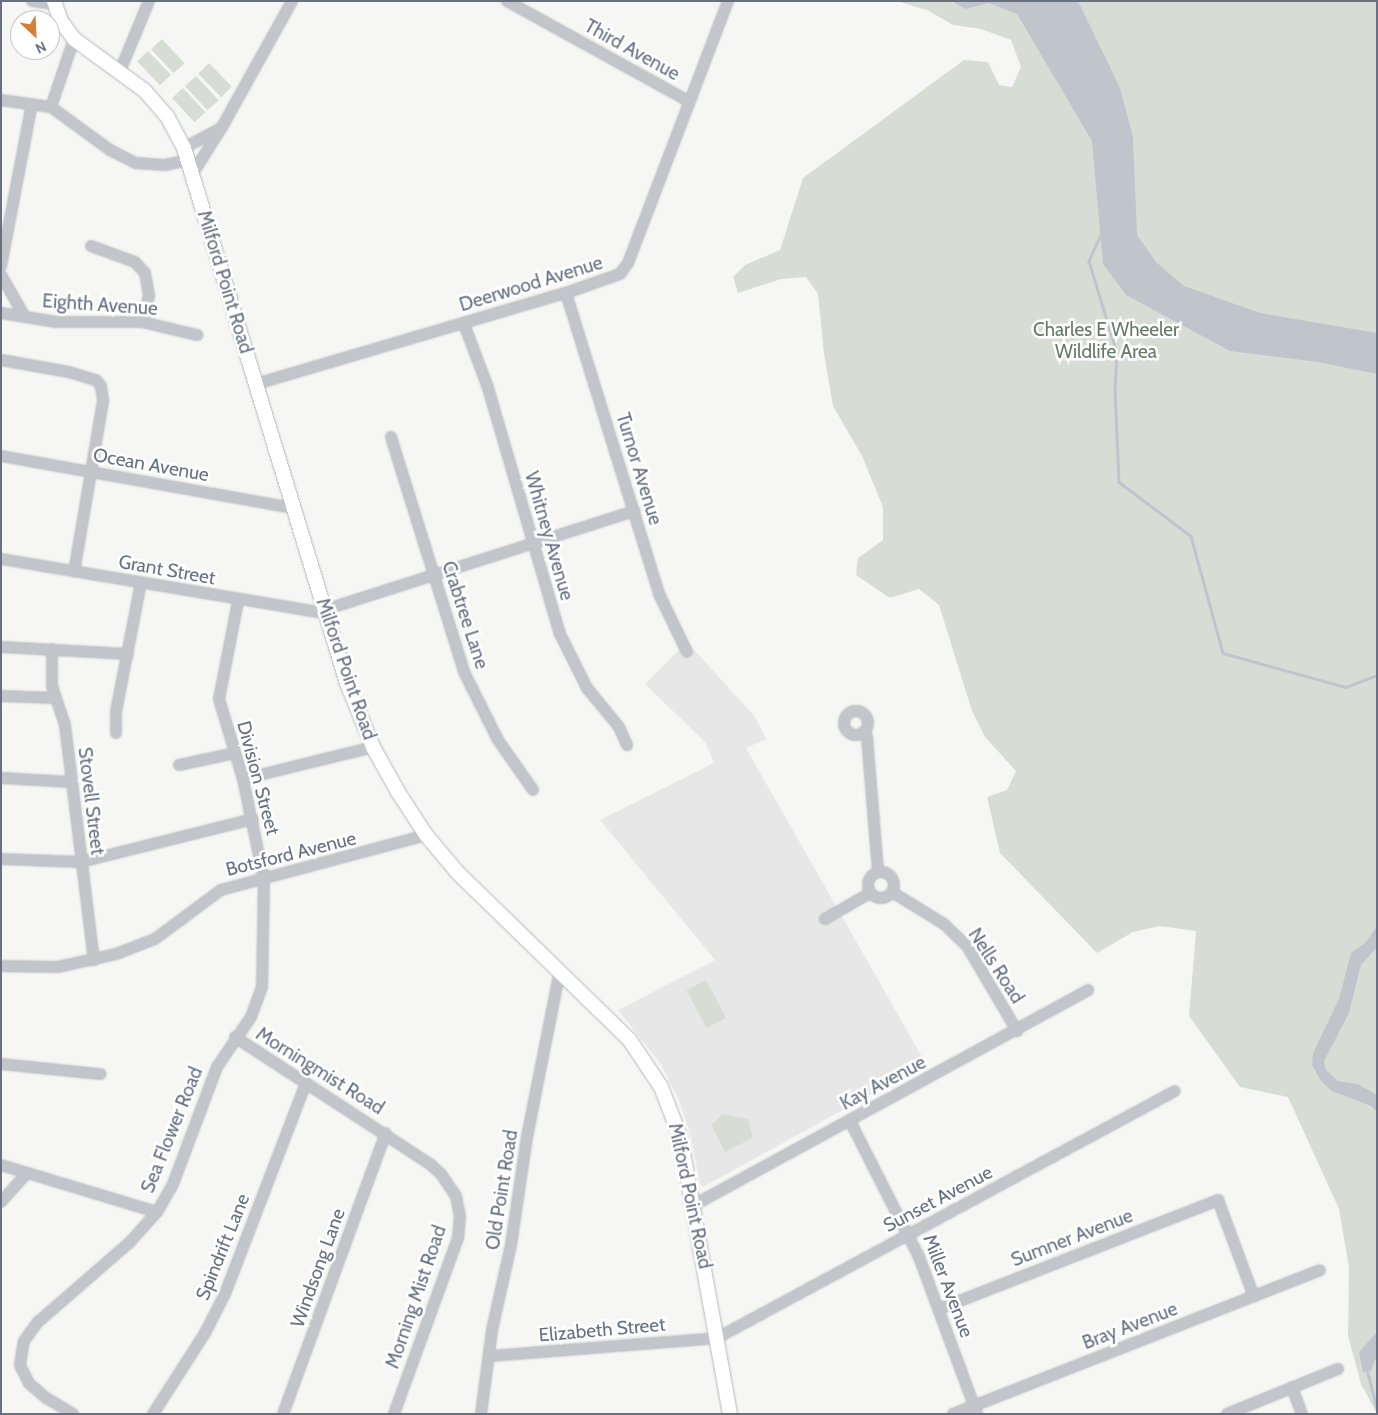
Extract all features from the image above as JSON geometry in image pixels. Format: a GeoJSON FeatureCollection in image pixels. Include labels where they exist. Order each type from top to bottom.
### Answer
{"type":"FeatureCollection","features":[{"type":"Feature","properties":{"kind":"street"},"geometry":{"type":"LineString","coordinates":[[32,1],[54,2]]}},
{"type":"Feature","properties":{"kind":"street"},"geometry":{"type":"LineString","coordinates":[[120,71],[149,1]]}},
{"type":"Feature","properties":{"kind":"street"},"geometry":{"type":"LineString","coordinates":[[1,100],[52,107],[110,150],[136,163],[165,164],[188,160],[222,127],[292,1]]}},
{"type":"Feature","properties":{"kind":"street","name":"Third Avenue"},"geometry":{"type":"LineString","coordinates":[[507,1],[688,101]]}},
{"type":"Feature","properties":{"kind":"street","name":"Deerwood Avenue"},"geometry":{"type":"LineString","coordinates":[[256,384],[464,324],[612,278],[628,263],[688,101],[728,1]]}},
{"type":"Feature","properties":{"kind":"street","name":"Milford Point Road"},"geometry":{"type":"LineString","coordinates":[[54,2],[61,21],[74,39],[120,71],[157,103],[188,160],[347,683],[373,746],[426,835],[457,872],[613,1021],[653,1073],[680,1136],[694,1205],[730,1414]]}},
{"type":"Feature","properties":{"kind":"street"},"geometry":{"type":"LineString","coordinates":[[52,107],[74,39]]}},
{"type":"Feature","properties":{"kind":"street"},"geometry":{"type":"LineString","coordinates":[[1,266],[5,227],[32,104]]}},
{"type":"Feature","properties":{"kind":"street"},"geometry":{"type":"LineString","coordinates":[[188,160],[222,127]]}},
{"type":"Feature","properties":{"kind":"street"},"geometry":{"type":"LineString","coordinates":[[91,246],[135,262],[145,273],[149,296],[142,322]]}},
{"type":"Feature","properties":{"kind":"street"},"geometry":{"type":"LineString","coordinates":[[1,275],[25,317]]}},
{"type":"Feature","properties":{"kind":"street","name":"Turnor Avenue"},"geometry":{"type":"LineString","coordinates":[[566,293],[659,594],[687,652]]}},
{"type":"Feature","properties":{"kind":"street","name":"Eighth Avenue"},"geometry":{"type":"LineString","coordinates":[[1,313],[56,322],[142,322],[197,335]]}},
{"type":"Feature","properties":{"kind":"street","name":"Whitney Avenue"},"geometry":{"type":"LineString","coordinates":[[464,324],[488,388],[560,634],[574,665],[598,704],[619,727],[627,745]]}},
{"type":"Feature","properties":{"kind":"street"},"geometry":{"type":"LineString","coordinates":[[1,360],[69,372],[96,380],[101,386],[103,401],[74,572]]}},
{"type":"Feature","properties":{"kind":"street","name":"Crabtree Lane"},"geometry":{"type":"LineString","coordinates":[[391,437],[433,575],[477,703],[498,740],[533,790]]}},
{"type":"Feature","properties":{"kind":"street","name":"Ocean Avenue"},"geometry":{"type":"LineString","coordinates":[[1,456],[294,508]]}},
{"type":"Feature","properties":{"kind":"street","name":"Grant Street"},"geometry":{"type":"LineString","coordinates":[[1,558],[238,601],[312,612],[326,610],[634,511]]}},
{"type":"Feature","properties":{"kind":"street"},"geometry":{"type":"LineString","coordinates":[[116,733],[116,712],[141,582]]}},
{"type":"Feature","properties":{"kind":"street","name":"Division Street"},"geometry":{"type":"LineString","coordinates":[[238,601],[219,687],[220,707],[243,779],[264,878]]}},
{"type":"Feature","properties":{"kind":"street"},"geometry":{"type":"LineString","coordinates":[[1,647],[128,654]]}},
{"type":"Feature","properties":{"kind":"street","name":"Stovell Street"},"geometry":{"type":"LineString","coordinates":[[52,649],[55,698],[63,714],[94,960]]}},
{"type":"Feature","properties":{"kind":"street"},"geometry":{"type":"LineString","coordinates":[[1,696],[55,698]]}},
{"type":"Feature","properties":{"kind":"street"},"geometry":{"type":"LineString","coordinates":[[864,732],[867,737],[878,872]]}},
{"type":"Feature","properties":{"kind":"street"},"geometry":{"type":"LineString","coordinates":[[243,779],[373,746]]}},
{"type":"Feature","properties":{"kind":"street"},"geometry":{"type":"LineString","coordinates":[[179,765],[235,753]]}},
{"type":"Feature","properties":{"kind":"street"},"geometry":{"type":"LineString","coordinates":[[1,778],[72,782]]}},
{"type":"Feature","properties":{"kind":"street"},"geometry":{"type":"LineString","coordinates":[[1,859],[81,862],[253,819]]}},
{"type":"Feature","properties":{"kind":"street","name":"Botsford Avenue"},"geometry":{"type":"LineString","coordinates":[[1,966],[58,967],[94,960],[155,939],[221,890],[416,840],[426,835]]}},
{"type":"Feature","properties":{"kind":"street"},"geometry":{"type":"LineString","coordinates":[[878,872],[887,873],[893,879],[892,892],[882,898],[870,893],[868,880],[878,872]]}},
{"type":"Feature","properties":{"kind":"street","name":"Sea Flower Road"},"geometry":{"type":"LineString","coordinates":[[73,1414],[46,1398],[28,1383],[20,1365],[24,1341],[38,1322],[130,1242],[157,1212],[173,1184],[210,1082],[235,1037],[251,1017],[262,987],[264,878]]}},
{"type":"Feature","properties":{"kind":"street","name":"Nells Road"},"geometry":{"type":"LineString","coordinates":[[892,892],[944,924],[967,946],[1017,1031]]}},
{"type":"Feature","properties":{"kind":"street"},"geometry":{"type":"LineString","coordinates":[[825,919],[870,893]]}},
{"type":"Feature","properties":{"kind":"street","name":"Old Point Road"},"geometry":{"type":"LineString","coordinates":[[482,1414],[489,1356],[560,971]]}},
{"type":"Feature","properties":{"kind":"street","name":"Kay Avenue"},"geometry":{"type":"LineString","coordinates":[[694,1205],[1017,1031],[1088,990]]}},
{"type":"Feature","properties":{"kind":"street","name":"Morningmist Road"},"geometry":{"type":"LineString","coordinates":[[235,1037],[386,1133]]}},
{"type":"Feature","properties":{"kind":"street"},"geometry":{"type":"LineString","coordinates":[[1,1064],[100,1074]]}},
{"type":"Feature","properties":{"kind":"street","name":"Spindrift Lane"},"geometry":{"type":"LineString","coordinates":[[153,1414],[205,1332],[225,1294],[306,1083]]}},
{"type":"Feature","properties":{"kind":"street","name":"Sunset Avenue"},"geometry":{"type":"LineString","coordinates":[[717,1338],[1175,1091]]}},
{"type":"Feature","properties":{"kind":"street","name":"Miller Avenue"},"geometry":{"type":"LineString","coordinates":[[850,1122],[909,1234],[976,1409]]}},
{"type":"Feature","properties":{"kind":"street","name":"Windsong Lane"},"geometry":{"type":"LineString","coordinates":[[283,1414],[386,1133]]}},
{"type":"Feature","properties":{"kind":"street","name":"Morning Mist Road"},"geometry":{"type":"LineString","coordinates":[[386,1133],[441,1174],[456,1196],[460,1216],[458,1238],[394,1414]]}},
{"type":"Feature","properties":{"kind":"street"},"geometry":{"type":"LineString","coordinates":[[1,1165],[157,1212]]}},
{"type":"Feature","properties":{"kind":"street"},"geometry":{"type":"LineString","coordinates":[[1,1202],[27,1173]]}},
{"type":"Feature","properties":{"kind":"street","name":"Sumner Avenue"},"geometry":{"type":"LineString","coordinates":[[939,1310],[1218,1200],[1254,1297]]}},
{"type":"Feature","properties":{"kind":"street","name":"Bray Avenue"},"geometry":{"type":"LineString","coordinates":[[953,1414],[976,1409],[1320,1270]]}},
{"type":"Feature","properties":{"kind":"street","name":"Elizabeth Street"},"geometry":{"type":"LineString","coordinates":[[489,1356],[717,1338]]}},
{"type":"Feature","properties":{"kind":"street"},"geometry":{"type":"LineString","coordinates":[[1227,1414],[1338,1369]]}},
{"type":"Feature","properties":{"kind":"street"},"geometry":{"type":"LineString","coordinates":[[1292,1387],[1302,1414]]}},
{"type":"Feature","properties":{"kind":"shaded area"},"geometry":{"type":"Polygon","coordinates":[[[952,1],[1078,1],[1120,88],[1133,137],[1137,235],[1156,262],[1184,286],[1260,313],[1377,333],[1377,374],[1318,362],[1230,351],[1126,295],[1103,264],[1092,141],[1017,14],[989,3],[965,9],[952,1]]]}},
{"type":"Feature","properties":{"kind":"shaded area"},"geometry":{"type":"Polygon","coordinates":[[[687,642],[756,718],[766,739],[746,748],[926,1064],[703,1187],[700,1184],[690,1133],[678,1098],[660,1063],[618,1010],[715,960],[600,820],[714,763],[705,742],[645,684],[687,642]]]}},
{"type":"Feature","properties":{"kind":"shaded area"},"geometry":{"type":"Polygon","coordinates":[[[1377,926],[1377,947],[1361,965],[1349,1013],[1324,1061],[1326,1070],[1338,1081],[1358,1084],[1377,1095],[1377,1112],[1371,1106],[1332,1091],[1321,1081],[1312,1065],[1313,1053],[1339,999],[1351,953],[1366,942],[1377,926]]]}},
{"type":"Feature","properties":{"kind":"shaded area"},"geometry":{"type":"Polygon","coordinates":[[[1377,1332],[1377,1355],[1371,1371],[1363,1372],[1359,1352],[1377,1332]]]}},
{"type":"Feature","properties":{"kind":"green space","name":"Charles E Wheeler Wildlife Area"},"geometry":{"type":"Polygon","coordinates":[[[897,1],[1377,1],[1377,1414],[1361,1384],[1348,1336],[1349,1267],[1339,1209],[1288,1097],[1240,1087],[1189,1016],[1196,931],[1160,926],[1133,932],[1097,953],[1000,853],[987,797],[1007,790],[1016,771],[985,737],[972,711],[939,605],[919,589],[890,598],[856,575],[858,558],[883,540],[883,507],[862,456],[833,406],[824,354],[818,294],[806,277],[781,279],[738,293],[733,277],[745,265],[780,250],[803,178],[964,60],[988,62],[999,85],[1012,87],[1021,67],[1011,40],[981,29],[953,25],[929,11],[897,1]]]}},
{"type":"Feature","properties":{"kind":"green space"},"geometry":{"type":"Polygon","coordinates":[[[162,39],[185,63],[174,73],[151,49],[162,39]]]}},
{"type":"Feature","properties":{"kind":"green space"},"geometry":{"type":"Polygon","coordinates":[[[148,51],[171,75],[160,85],[137,61],[148,51]]]}},
{"type":"Feature","properties":{"kind":"green space"},"geometry":{"type":"Polygon","coordinates":[[[209,63],[232,87],[221,97],[198,73],[209,63]]]}},
{"type":"Feature","properties":{"kind":"green space"},"geometry":{"type":"Polygon","coordinates":[[[196,76],[219,100],[208,110],[185,86],[196,76]]]}},
{"type":"Feature","properties":{"kind":"green space"},"geometry":{"type":"Polygon","coordinates":[[[183,88],[206,112],[195,122],[172,98],[183,88]]]}},
{"type":"Feature","properties":{"kind":"green space"},"geometry":{"type":"Polygon","coordinates":[[[706,980],[726,1018],[707,1028],[687,990],[706,980]]]}},
{"type":"Feature","properties":{"kind":"green space"},"geometry":{"type":"Polygon","coordinates":[[[723,1114],[748,1119],[753,1138],[725,1152],[711,1125],[723,1114]]]}},
{"type":"Feature","properties":{"kind":"waterway"},"geometry":{"type":"LineString","coordinates":[[1101,235],[1089,261],[1117,353],[1115,390],[1119,482],[1191,536],[1223,653],[1346,687],[1377,675]]}},
{"type":"Feature","properties":{"kind":"waterway"},"geometry":{"type":"LineString","coordinates":[[1367,1369],[1377,1408]]}}]}
